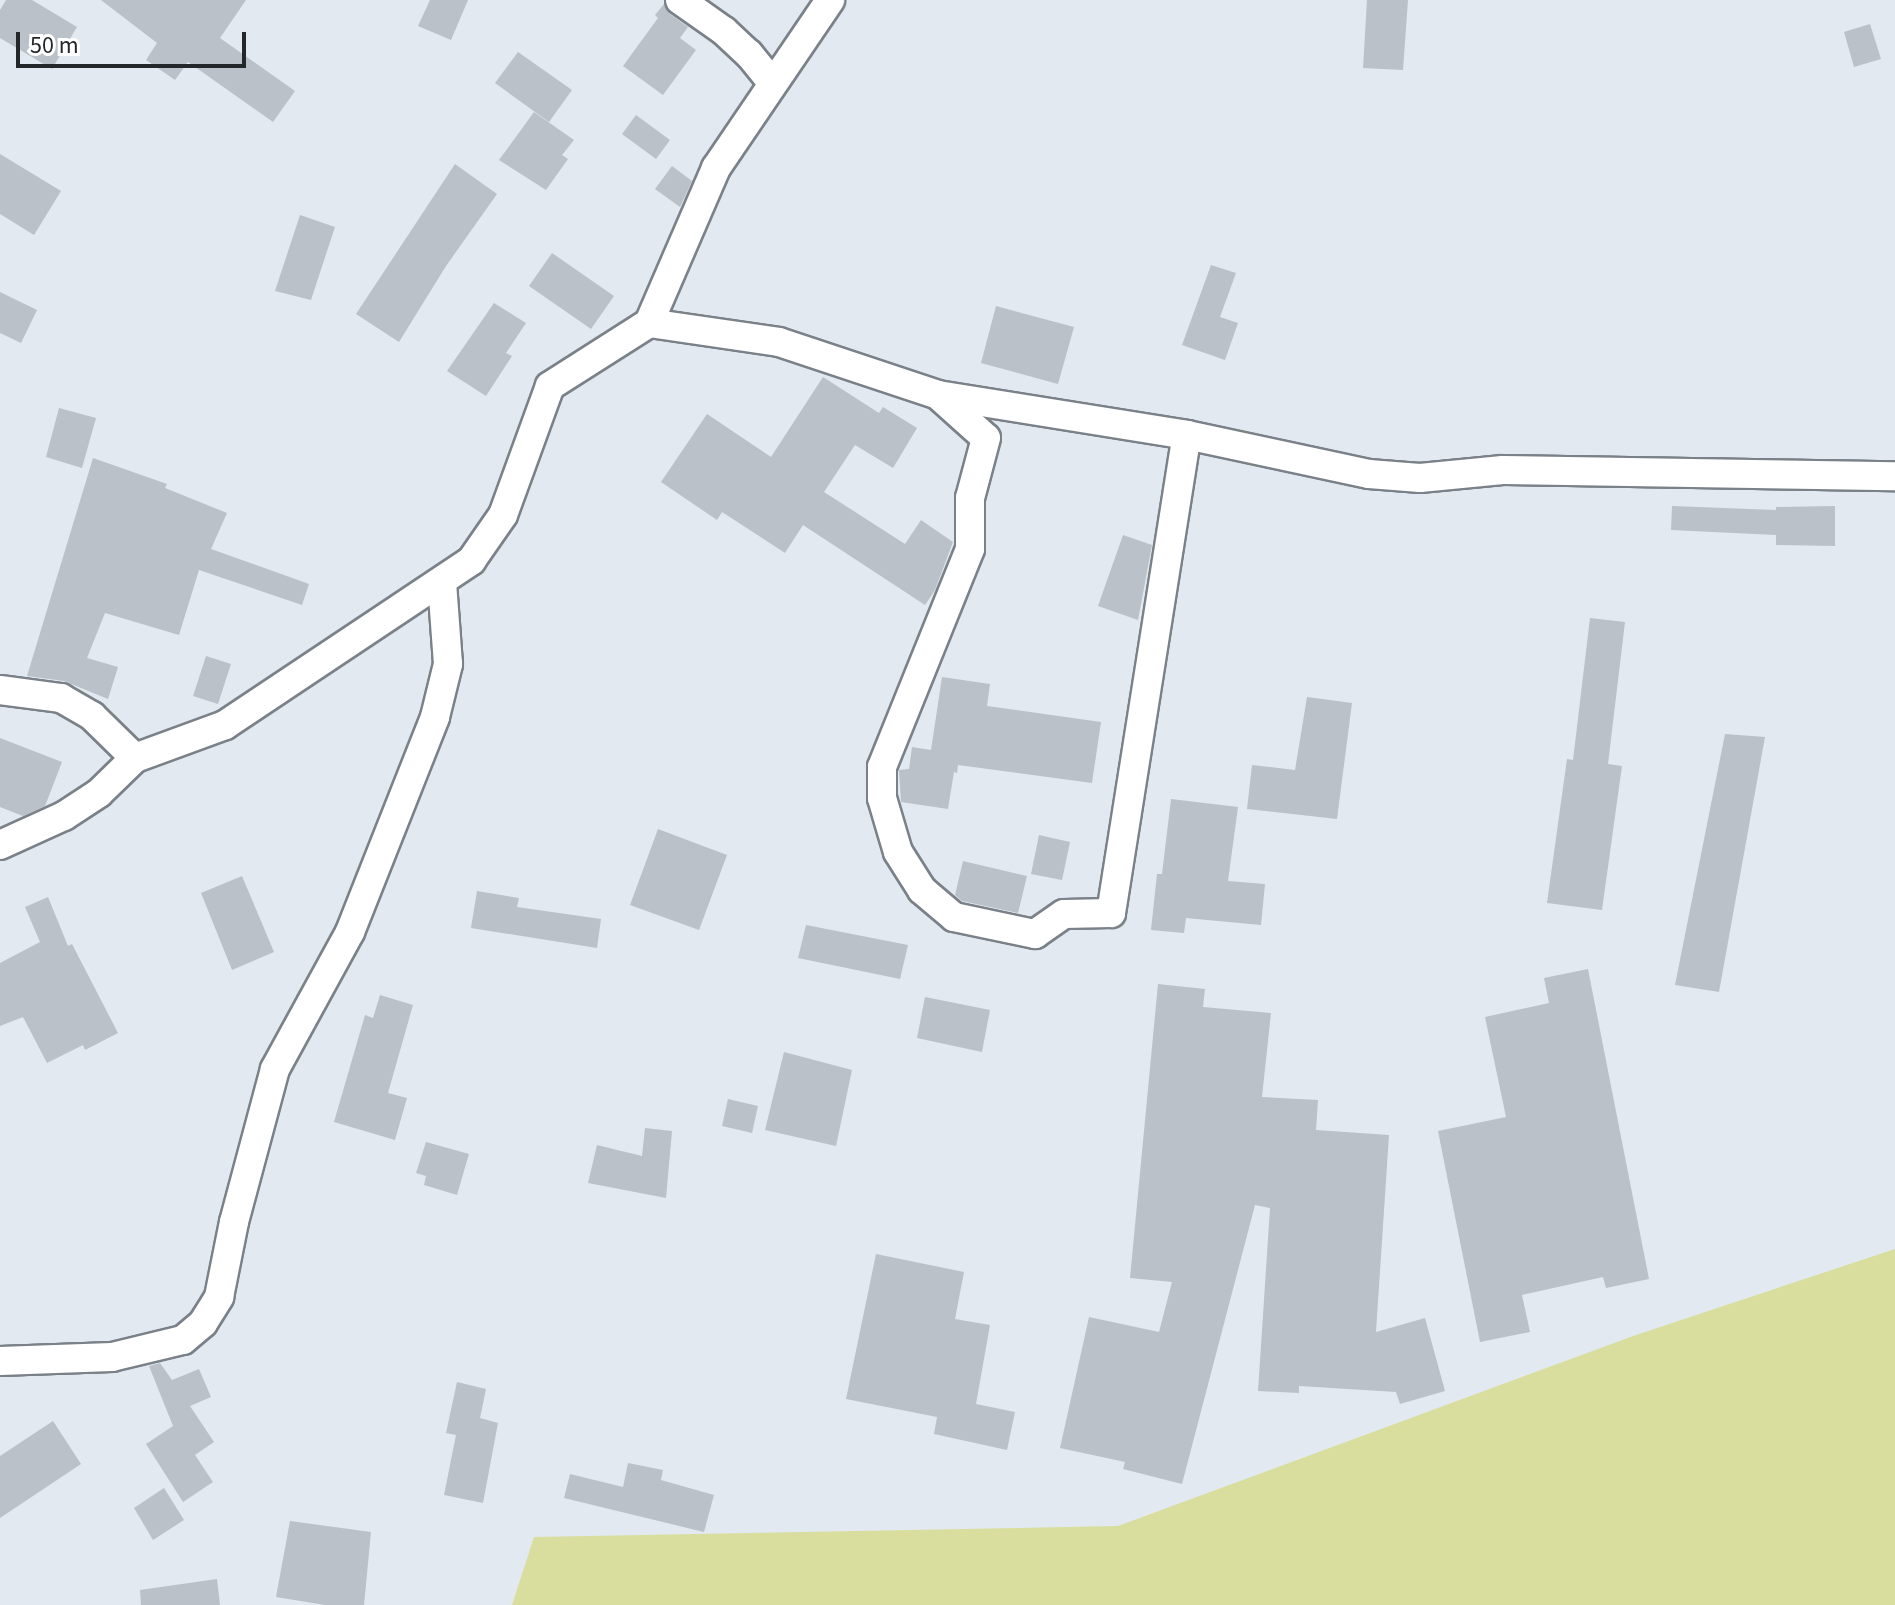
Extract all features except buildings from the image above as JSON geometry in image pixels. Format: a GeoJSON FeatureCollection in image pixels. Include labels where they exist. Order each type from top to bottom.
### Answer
{"type":"FeatureCollection","features":[{"type":"Feature","properties":{"kind":"street"},"geometry":{"type":"LineString","coordinates":[[680,0],[732,39],[772,82]]}},
{"type":"Feature","properties":{"kind":"street"},"geometry":{"type":"LineString","coordinates":[[0,845],[64,816],[99,793],[135,758],[225,725],[471,561],[503,515],[550,386],[649,323],[716,168],[830,0]]}},
{"type":"Feature","properties":{"kind":"street"},"geometry":{"type":"LineString","coordinates":[[649,323],[779,342],[938,395],[1187,435],[1369,474],[1420,478],[1503,470],[1895,476]]}},
{"type":"Feature","properties":{"kind":"street"},"geometry":{"type":"LineString","coordinates":[[938,395],[986,438],[970,498],[970,549],[882,767],[882,798],[898,852],[922,890],[954,917],[1035,934],[1064,914],[1111,913],[1187,435]]}},
{"type":"Feature","properties":{"kind":"street"},"geometry":{"type":"LineString","coordinates":[[0,1361],[112,1357],[183,1340],[203,1323],[219,1297],[234,1222],[275,1069],[350,932],[435,717],[448,664],[442,583]]}},
{"type":"Feature","properties":{"kind":"street"},"geometry":{"type":"LineString","coordinates":[[0,690],[61,698],[92,716],[135,758]]}},
{"type":"Feature","properties":{"kind":"green space"},"geometry":{"type":"Polygon","coordinates":[[[1895,1249],[1895,1605],[512,1605],[534,1537],[1118,1526],[1636,1335],[1895,1249]]]}}]}
